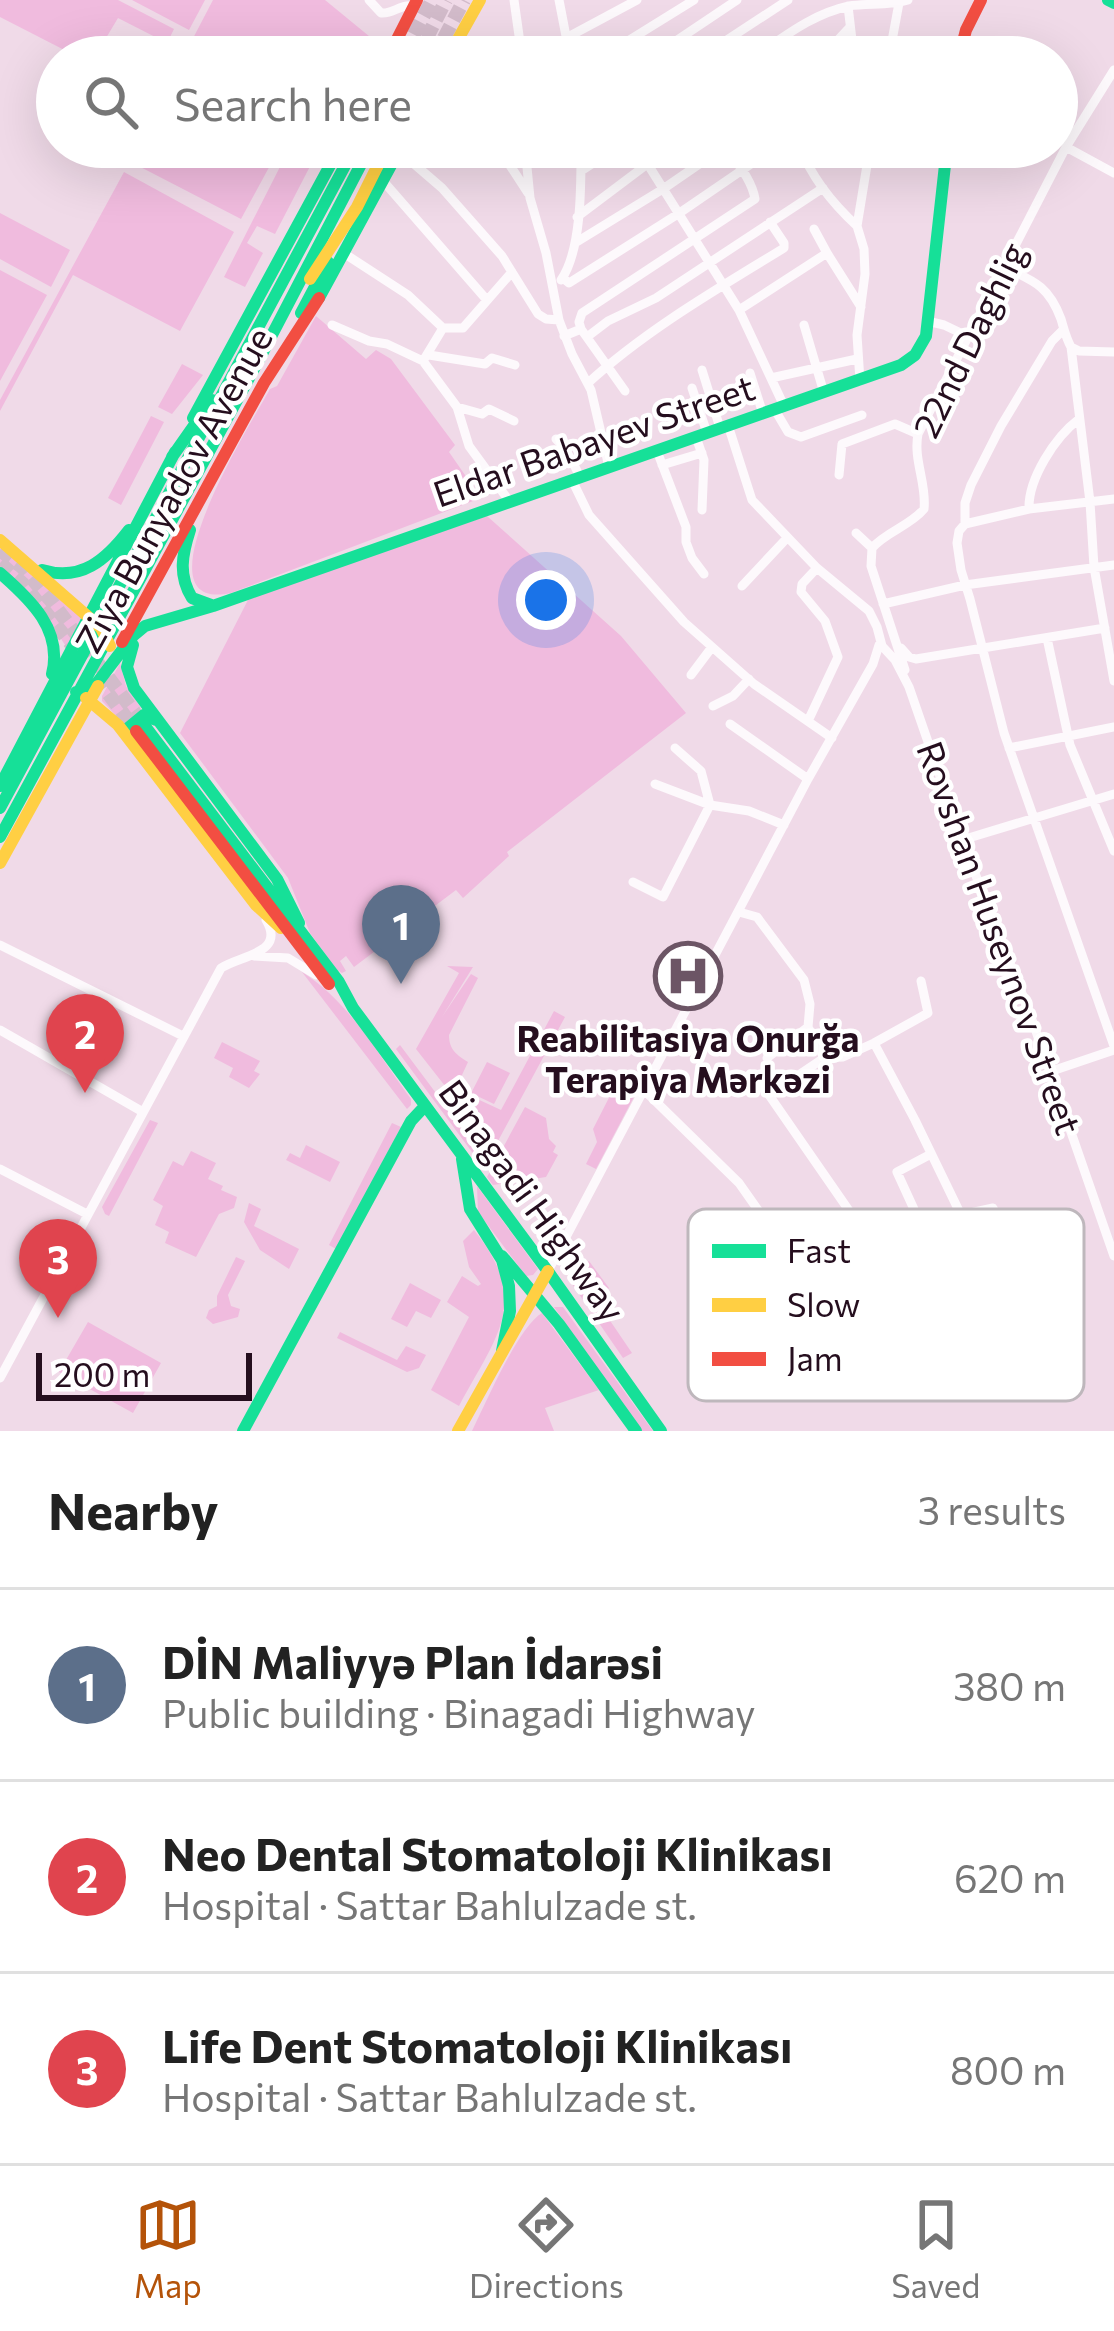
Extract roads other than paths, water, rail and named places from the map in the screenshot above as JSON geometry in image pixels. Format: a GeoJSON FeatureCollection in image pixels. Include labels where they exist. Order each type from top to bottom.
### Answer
{"type":"FeatureCollection","features":[{"type":"Feature","properties":{"kind":"main road"},"geometry":{"type":"LineString","coordinates":[[460,36],[480,0]]}},
{"type":"Feature","properties":{"kind":"main road"},"geometry":{"type":"LineString","coordinates":[[964,36],[981,0]]}},
{"type":"Feature","properties":{"kind":"main road"},"geometry":{"type":"LineString","coordinates":[[399,36],[416,3]]}},
{"type":"Feature","properties":{"kind":"main road","name":"Ziya Bunyadov Avenue"},"geometry":{"type":"LineString","coordinates":[[0,786],[329,168]]}},
{"type":"Feature","properties":{"kind":"main road","name":"Ziya Bunyadov Avenue"},"geometry":{"type":"LineString","coordinates":[[255,350],[345,168]]}},
{"type":"Feature","properties":{"kind":"main road","name":"Ziya Bunyadov Avenue"},"geometry":{"type":"LineString","coordinates":[[0,837],[212,430],[358,168]]}},
{"type":"Feature","properties":{"kind":"main road","name":"Ziya Bunyadov Avenue"},"geometry":{"type":"LineString","coordinates":[[255,350],[383,168]]}},
{"type":"Feature","properties":{"kind":"main road","name":"Ziya Bunyadov Avenue"},"geometry":{"type":"LineString","coordinates":[[0,863],[264,382],[345,254],[388,168]]}},
{"type":"Feature","properties":{"kind":"main road"},"geometry":{"type":"LineString","coordinates":[[928,322],[944,168]]}},
{"type":"Feature","properties":{"kind":"main road"},"geometry":{"type":"LineString","coordinates":[[264,382],[357,207]]}},
{"type":"Feature","properties":{"kind":"main road","name":"Eldar Babayev Street"},"geometry":{"type":"LineString","coordinates":[[141,628],[609,467],[660,458],[713,431],[893,369],[915,355],[928,322]]}},
{"type":"Feature","properties":{"kind":"main road"},"geometry":{"type":"LineString","coordinates":[[172,458],[255,350]]}},
{"type":"Feature","properties":{"kind":"main road","name":"Ziya Bunyadov Avenue"},"geometry":{"type":"LineString","coordinates":[[0,808],[212,430]]}},
{"type":"Feature","properties":{"kind":"main road"},"geometry":{"type":"LineString","coordinates":[[199,502],[183,552],[181,579],[192,598],[212,606]]}},
{"type":"Feature","properties":{"kind":"main road"},"geometry":{"type":"LineString","coordinates":[[199,502],[128,656],[127,674],[277,879],[300,938]]}},
{"type":"Feature","properties":{"kind":"main road"},"geometry":{"type":"LineString","coordinates":[[26,560],[50,574],[80,574],[109,555],[148,506]]}},
{"type":"Feature","properties":{"kind":"main road"},"geometry":{"type":"LineString","coordinates":[[0,540],[103,630],[111,654],[106,670]]}},
{"type":"Feature","properties":{"kind":"main road"},"geometry":{"type":"LineString","coordinates":[[0,573],[34,608],[55,641],[55,668],[40,699],[36,721]]}},
{"type":"Feature","properties":{"kind":"main road"},"geometry":{"type":"LineString","coordinates":[[77,640],[93,628],[110,642]]}},
{"type":"Feature","properties":{"kind":"main road"},"geometry":{"type":"LineString","coordinates":[[76,692],[90,689],[141,628]]}},
{"type":"Feature","properties":{"kind":"main road"},"geometry":{"type":"LineString","coordinates":[[70,654],[64,677],[67,685],[138,733],[256,905],[300,938]]}},
{"type":"Feature","properties":{"kind":"main road"},"geometry":{"type":"LineString","coordinates":[[36,721],[54,703],[65,706],[73,714],[67,744]]}},
{"type":"Feature","properties":{"kind":"main road"},"geometry":{"type":"LineString","coordinates":[[138,733],[127,731],[144,715],[161,725]]}},
{"type":"Feature","properties":{"kind":"main road","name":"Binagadi Highway"},"geometry":{"type":"LineString","coordinates":[[138,733],[339,982],[545,1276],[576,1310],[661,1431]]}},
{"type":"Feature","properties":{"kind":"main road","name":"Binagadi Highway"},"geometry":{"type":"LineString","coordinates":[[300,938],[331,986],[353,1007]]}},
{"type":"Feature","properties":{"kind":"main road"},"geometry":{"type":"LineString","coordinates":[[243,1431],[412,1121],[425,1106]]}},
{"type":"Feature","properties":{"kind":"main road"},"geometry":{"type":"LineString","coordinates":[[461,1154],[469,1206],[477,1223],[636,1431]]}},
{"type":"Feature","properties":{"kind":"main road"},"geometry":{"type":"LineString","coordinates":[[495,1246],[511,1296],[502,1351]]}},
{"type":"Feature","properties":{"kind":"main road"},"geometry":{"type":"LineString","coordinates":[[522,1281],[532,1285],[545,1276]]}},
{"type":"Feature","properties":{"kind":"main road"},"geometry":{"type":"LineString","coordinates":[[458,1431],[520,1318],[537,1299],[545,1276]]}},
{"type":"Feature","properties":{"kind":"main road"},"geometry":{"type":"LineString","coordinates":[[537,1299],[560,1301],[576,1310]]}},
{"type":"Feature","properties":{"kind":"street"},"geometry":{"type":"LineString","coordinates":[[369,0],[381,13],[416,3]]}},
{"type":"Feature","properties":{"kind":"street"},"geometry":{"type":"LineString","coordinates":[[514,0],[519,36]]}},
{"type":"Feature","properties":{"kind":"street"},"geometry":{"type":"LineString","coordinates":[[570,36],[637,0]]}},
{"type":"Feature","properties":{"kind":"street"},"geometry":{"type":"LineString","coordinates":[[638,36],[694,0]]}},
{"type":"Feature","properties":{"kind":"street"},"geometry":{"type":"LineString","coordinates":[[689,36],[737,0]]}},
{"type":"Feature","properties":{"kind":"street"},"geometry":{"type":"LineString","coordinates":[[733,36],[788,0]]}},
{"type":"Feature","properties":{"kind":"street"},"geometry":{"type":"LineString","coordinates":[[562,2],[568,36]]}},
{"type":"Feature","properties":{"kind":"street"},"geometry":{"type":"LineString","coordinates":[[786,36],[819,15],[903,2],[894,36]]}},
{"type":"Feature","properties":{"kind":"street"},"geometry":{"type":"LineString","coordinates":[[848,7],[851,36]]}},
{"type":"Feature","properties":{"kind":"street"},"geometry":{"type":"LineString","coordinates":[[842,36],[850,27]]}},
{"type":"Feature","properties":{"kind":"street"},"geometry":{"type":"LineString","coordinates":[[652,28],[657,36]]}},
{"type":"Feature","properties":{"kind":"street","name":"22nd Daghlig"},"geometry":{"type":"LineString","coordinates":[[1078,128],[1114,70]]}},
{"type":"Feature","properties":{"kind":"street"},"geometry":{"type":"LineString","coordinates":[[1078,154],[1114,173]]}},
{"type":"Feature","properties":{"kind":"street"},"geometry":{"type":"LineString","coordinates":[[419,168],[442,188],[512,272],[538,314],[560,320]]}},
{"type":"Feature","properties":{"kind":"street"},"geometry":{"type":"LineString","coordinates":[[511,168],[530,198]]}},
{"type":"Feature","properties":{"kind":"street"},"geometry":{"type":"LineString","coordinates":[[527,168],[564,336],[588,382],[609,467]]}},
{"type":"Feature","properties":{"kind":"street"},"geometry":{"type":"LineString","coordinates":[[552,288],[563,278],[575,243],[581,171],[586,168]]}},
{"type":"Feature","properties":{"kind":"street"},"geometry":{"type":"LineString","coordinates":[[577,217],[643,168]]}},
{"type":"Feature","properties":{"kind":"street"},"geometry":{"type":"LineString","coordinates":[[650,168],[739,310],[771,378],[774,410]]}},
{"type":"Feature","properties":{"kind":"street"},"geometry":{"type":"LineString","coordinates":[[575,243],[694,168]]}},
{"type":"Feature","properties":{"kind":"street"},"geometry":{"type":"LineString","coordinates":[[809,168],[857,226]]}},
{"type":"Feature","properties":{"kind":"street"},"geometry":{"type":"LineString","coordinates":[[860,381],[857,359],[865,274],[857,226],[866,168]]}},
{"type":"Feature","properties":{"kind":"street","name":"22nd Daghlig"},"geometry":{"type":"LineString","coordinates":[[872,548],[924,509],[918,434],[1055,168]]}},
{"type":"Feature","properties":{"kind":"street"},"geometry":{"type":"LineString","coordinates":[[563,278],[569,283],[742,169],[754,199],[582,314],[579,322],[584,333],[625,392]]}},
{"type":"Feature","properties":{"kind":"street"},"geometry":{"type":"LineString","coordinates":[[383,182],[486,299]]}},
{"type":"Feature","properties":{"kind":"street"},"geometry":{"type":"LineString","coordinates":[[564,336],[584,333],[656,298],[823,188]]}},
{"type":"Feature","properties":{"kind":"street"},"geometry":{"type":"LineString","coordinates":[[588,382],[784,248],[770,222]]}},
{"type":"Feature","properties":{"kind":"street"},"geometry":{"type":"LineString","coordinates":[[814,229],[861,308]]}},
{"type":"Feature","properties":{"kind":"street"},"geometry":{"type":"LineString","coordinates":[[739,310],[827,253]]}},
{"type":"Feature","properties":{"kind":"street"},"geometry":{"type":"LineString","coordinates":[[345,254],[408,295],[443,328],[463,328],[512,272]]}},
{"type":"Feature","properties":{"kind":"street"},"geometry":{"type":"LineString","coordinates":[[1004,267],[1042,285],[1071,347],[1094,567],[1114,681]]}},
{"type":"Feature","properties":{"kind":"street"},"geometry":{"type":"LineString","coordinates":[[928,322],[968,336]]}},
{"type":"Feature","properties":{"kind":"street"},"geometry":{"type":"LineString","coordinates":[[332,325],[426,358],[484,364],[492,358],[515,365]]}},
{"type":"Feature","properties":{"kind":"street"},"geometry":{"type":"LineString","coordinates":[[804,326],[824,393]]}},
{"type":"Feature","properties":{"kind":"street"},"geometry":{"type":"LineString","coordinates":[[426,358],[443,328]]}},
{"type":"Feature","properties":{"kind":"street"},"geometry":{"type":"LineString","coordinates":[[1049,1072],[1114,1048],[1009,748],[956,543],[965,524],[965,503],[991,446],[1048,348],[1064,330]]}},
{"type":"Feature","properties":{"kind":"street"},"geometry":{"type":"LineString","coordinates":[[1071,347],[1114,352]]}},
{"type":"Feature","properties":{"kind":"street"},"geometry":{"type":"LineString","coordinates":[[426,358],[458,407],[469,446],[510,502]]}},
{"type":"Feature","properties":{"kind":"street"},"geometry":{"type":"LineString","coordinates":[[771,378],[857,359]]}},
{"type":"Feature","properties":{"kind":"street"},"geometry":{"type":"LineString","coordinates":[[702,370],[713,431],[702,453],[702,510]]}},
{"type":"Feature","properties":{"kind":"street"},"geometry":{"type":"LineString","coordinates":[[749,373],[788,432],[801,437],[862,415]]}},
{"type":"Feature","properties":{"kind":"street"},"geometry":{"type":"LineString","coordinates":[[545,1276],[880,642],[867,609],[817,568],[752,500],[692,388]]}},
{"type":"Feature","properties":{"kind":"street"},"geometry":{"type":"LineString","coordinates":[[458,407],[482,414],[489,410],[514,421]]}},
{"type":"Feature","properties":{"kind":"street"},"geometry":{"type":"LineString","coordinates":[[1029,509],[1033,484],[1068,428],[1079,419]]}},
{"type":"Feature","properties":{"kind":"street"},"geometry":{"type":"LineString","coordinates":[[839,475],[842,445],[899,424],[918,434]]}},
{"type":"Feature","properties":{"kind":"street"},"geometry":{"type":"LineString","coordinates":[[556,439],[576,468],[586,511],[677,615],[749,679],[832,738]]}},
{"type":"Feature","properties":{"kind":"street"},"geometry":{"type":"LineString","coordinates":[[702,453],[660,458],[686,527],[692,558],[704,574]]}},
{"type":"Feature","properties":{"kind":"street"},"geometry":{"type":"LineString","coordinates":[[965,524],[1029,509],[1114,499]]}},
{"type":"Feature","properties":{"kind":"street"},"geometry":{"type":"LineString","coordinates":[[856,533],[872,548],[871,566],[909,687]]}},
{"type":"Feature","properties":{"kind":"street"},"geometry":{"type":"LineString","coordinates":[[742,586],[787,538]]}},
{"type":"Feature","properties":{"kind":"street"},"geometry":{"type":"LineString","coordinates":[[867,609],[965,585],[1114,565]]}},
{"type":"Feature","properties":{"kind":"street"},"geometry":{"type":"LineString","coordinates":[[808,721],[838,657],[824,619],[801,592],[802,584],[817,568]]}},
{"type":"Feature","properties":{"kind":"street"},"geometry":{"type":"LineString","coordinates":[[897,641],[913,659],[1105,628]]}},
{"type":"Feature","properties":{"kind":"street"},"geometry":{"type":"LineString","coordinates":[[1047,638],[1067,736],[1114,851]]}},
{"type":"Feature","properties":{"kind":"street"},"geometry":{"type":"LineString","coordinates":[[875,659],[896,649],[897,641]]}},
{"type":"Feature","properties":{"kind":"street"},"geometry":{"type":"LineString","coordinates":[[880,642],[909,687]]}},
{"type":"Feature","properties":{"kind":"street"},"geometry":{"type":"LineString","coordinates":[[691,676],[712,647]]}},
{"type":"Feature","properties":{"kind":"street"},"geometry":{"type":"LineString","coordinates":[[713,706],[734,696],[749,679]]}},
{"type":"Feature","properties":{"kind":"street","name":"Rovshan Huseynov Street"},"geometry":{"type":"LineString","coordinates":[[909,687],[1114,1256]]}},
{"type":"Feature","properties":{"kind":"street"},"geometry":{"type":"LineString","coordinates":[[730,724],[808,779]]}},
{"type":"Feature","properties":{"kind":"street"},"geometry":{"type":"LineString","coordinates":[[1009,748],[1114,727]]}},
{"type":"Feature","properties":{"kind":"street"},"geometry":{"type":"LineString","coordinates":[[633,882],[663,897],[710,805],[700,771],[675,748]]}},
{"type":"Feature","properties":{"kind":"street"},"geometry":{"type":"LineString","coordinates":[[656,784],[784,825]]}},
{"type":"Feature","properties":{"kind":"street"},"geometry":{"type":"LineString","coordinates":[[962,841],[1114,794]]}},
{"type":"Feature","properties":{"kind":"street"},"geometry":{"type":"LineString","coordinates":[[0,1378],[221,968],[268,944],[273,934],[256,905]]}},
{"type":"Feature","properties":{"kind":"street"},"geometry":{"type":"LineString","coordinates":[[739,912],[757,917],[804,980],[810,1004],[808,1027],[824,1058]]}},
{"type":"Feature","properties":{"kind":"street"},"geometry":{"type":"LineString","coordinates":[[0,945],[183,1036]]}},
{"type":"Feature","properties":{"kind":"street"},"geometry":{"type":"LineString","coordinates":[[248,956],[289,958],[331,986]]}},
{"type":"Feature","properties":{"kind":"street"},"geometry":{"type":"LineString","coordinates":[[769,1095],[824,1058],[843,1057],[928,1013],[921,981]]}},
{"type":"Feature","properties":{"kind":"street"},"geometry":{"type":"LineString","coordinates":[[767,1058],[808,1027]]}},
{"type":"Feature","properties":{"kind":"street"},"geometry":{"type":"LineString","coordinates":[[0,1030],[143,1112]]}},
{"type":"Feature","properties":{"kind":"street"},"geometry":{"type":"LineString","coordinates":[[874,1043],[958,1209]]}},
{"type":"Feature","properties":{"kind":"street"},"geometry":{"type":"LineString","coordinates":[[750,1074],[848,1209]]}},
{"type":"Feature","properties":{"kind":"street"},"geometry":{"type":"LineString","coordinates":[[645,1091],[739,1183],[758,1209]]}},
{"type":"Feature","properties":{"kind":"street"},"geometry":{"type":"LineString","coordinates":[[914,1209],[897,1172],[931,1154]]}},
{"type":"Feature","properties":{"kind":"street"},"geometry":{"type":"LineString","coordinates":[[0,1169],[87,1214]]}},
{"type":"Feature","properties":{"kind":"tunnel"},"geometry":{"type":"LineString","coordinates":[[413,36],[432,0]]}},
{"type":"Feature","properties":{"kind":"tunnel"},"geometry":{"type":"LineString","coordinates":[[428,36],[446,0]]}},
{"type":"Feature","properties":{"kind":"tunnel"},"geometry":{"type":"LineString","coordinates":[[445,36],[464,0]]}},
{"type":"Feature","properties":{"kind":"tunnel"},"geometry":{"type":"LineString","coordinates":[[0,550],[52,602],[144,725]]}},
{"type":"Feature","properties":{"kind":"tunnel"},"geometry":{"type":"LineString","coordinates":[[0,563],[23,584],[79,654]]}},
{"type":"Feature","properties":{"kind":"tunnel"},"geometry":{"type":"LineString","coordinates":[[96,677],[136,731]]}},
{"type":"Feature","properties":{"kind":"place","name":"Reabilitasiya Onurğa Terapiya Mərkəzi"},"geometry":{"type":"Point","coordinates":[688,976]}},
{"type":"Feature","properties":{"kind":"place","name":"DİN Maliyyə Plan İdarəsi"},"geometry":{"type":"Point","coordinates":[401,984]}},
{"type":"Feature","properties":{"kind":"place","name":"Neo Dental Stomatoloji Klinikası"},"geometry":{"type":"Point","coordinates":[85,1093]}},
{"type":"Feature","properties":{"kind":"place","name":"Life Dent Stomatoloji Klinikası"},"geometry":{"type":"Point","coordinates":[58,1318]}}]}
